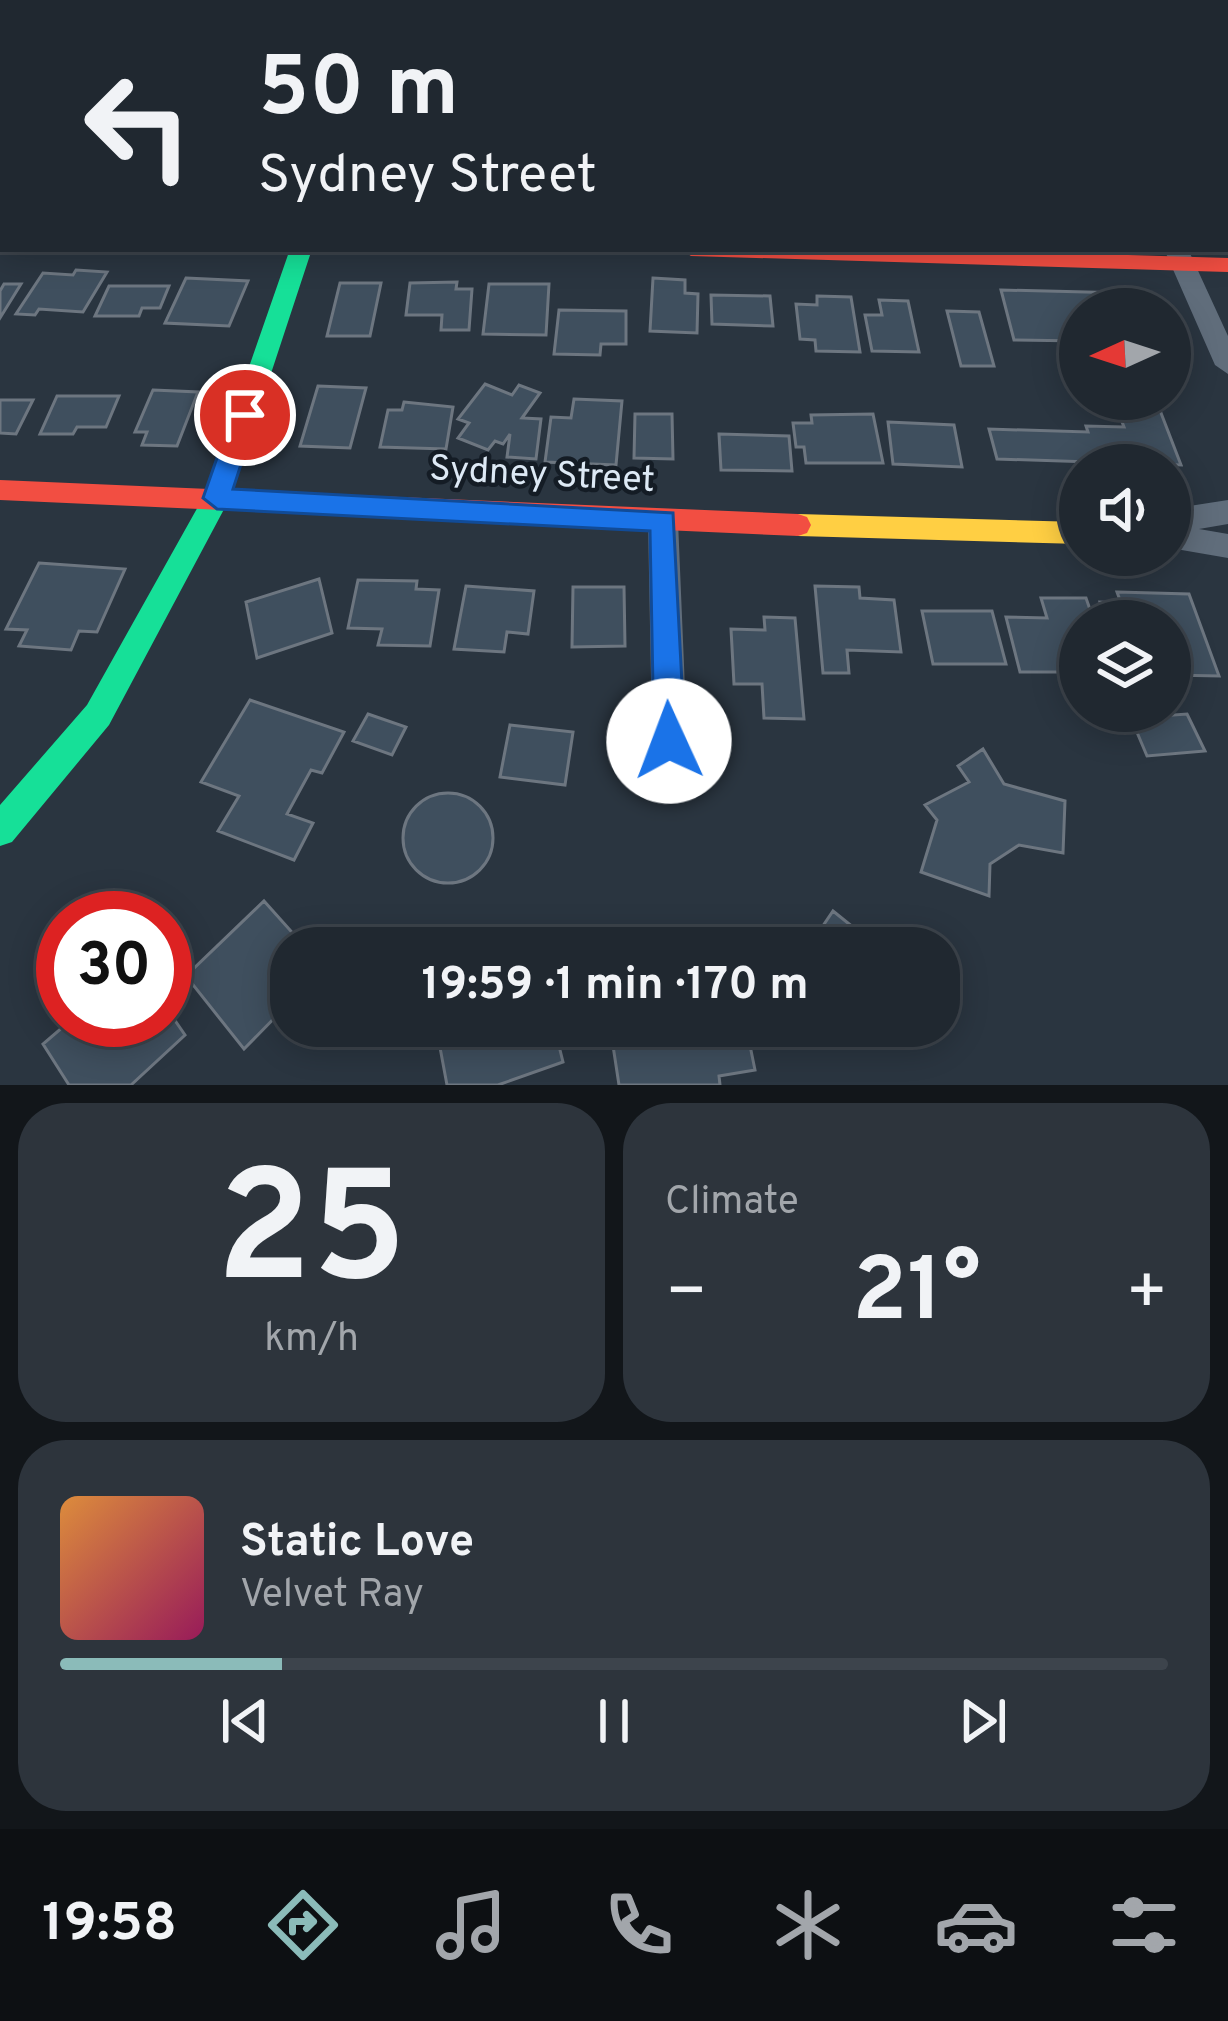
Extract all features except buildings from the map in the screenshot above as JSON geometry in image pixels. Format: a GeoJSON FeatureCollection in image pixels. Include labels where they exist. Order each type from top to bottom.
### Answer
{"type":"FeatureCollection","features":[{"type":"Feature","properties":{"kind":"street"},"geometry":{"type":"LineString","coordinates":[[0,830],[98,715],[217,498],[300,252]]}},
{"type":"Feature","properties":{"kind":"street"},"geometry":{"type":"LineString","coordinates":[[900,252],[1179,256],[1228,265]]}},
{"type":"Feature","properties":{"kind":"street"},"geometry":{"type":"LineString","coordinates":[[1179,256],[1228,365]]}},
{"type":"Feature","properties":{"kind":"street","name":"Sydney Street"},"geometry":{"type":"LineString","coordinates":[[0,490],[663,521],[1059,532]]}},
{"type":"Feature","properties":{"kind":"street"},"geometry":{"type":"LineString","coordinates":[[1191,525],[1228,512]]}},
{"type":"Feature","properties":{"kind":"street"},"geometry":{"type":"LineString","coordinates":[[663,521],[670,784]]}},
{"type":"Feature","properties":{"kind":"street"},"geometry":{"type":"LineString","coordinates":[[1191,530],[1228,528]]}},
{"type":"Feature","properties":{"kind":"street"},"geometry":{"type":"LineString","coordinates":[[1191,536],[1228,546]]}},
{"type":"Feature","properties":{"kind":"traffic: fast"},"geometry":{"type":"LineString","coordinates":[[0,830],[98,715],[217,498],[300,252]]}},
{"type":"Feature","properties":{"kind":"traffic: slow"},"geometry":{"type":"LineString","coordinates":[[798,525],[1059,532]]}},
{"type":"Feature","properties":{"kind":"traffic: jam"},"geometry":{"type":"LineString","coordinates":[[792,252],[1228,265]]}},
{"type":"Feature","properties":{"kind":"traffic: jam"},"geometry":{"type":"LineString","coordinates":[[0,490],[798,525]]}},
{"type":"Feature","properties":{"kind":"route"},"geometry":{"type":"LineString","coordinates":[[245,415],[217,498],[663,521],[669,741]]}}]}
